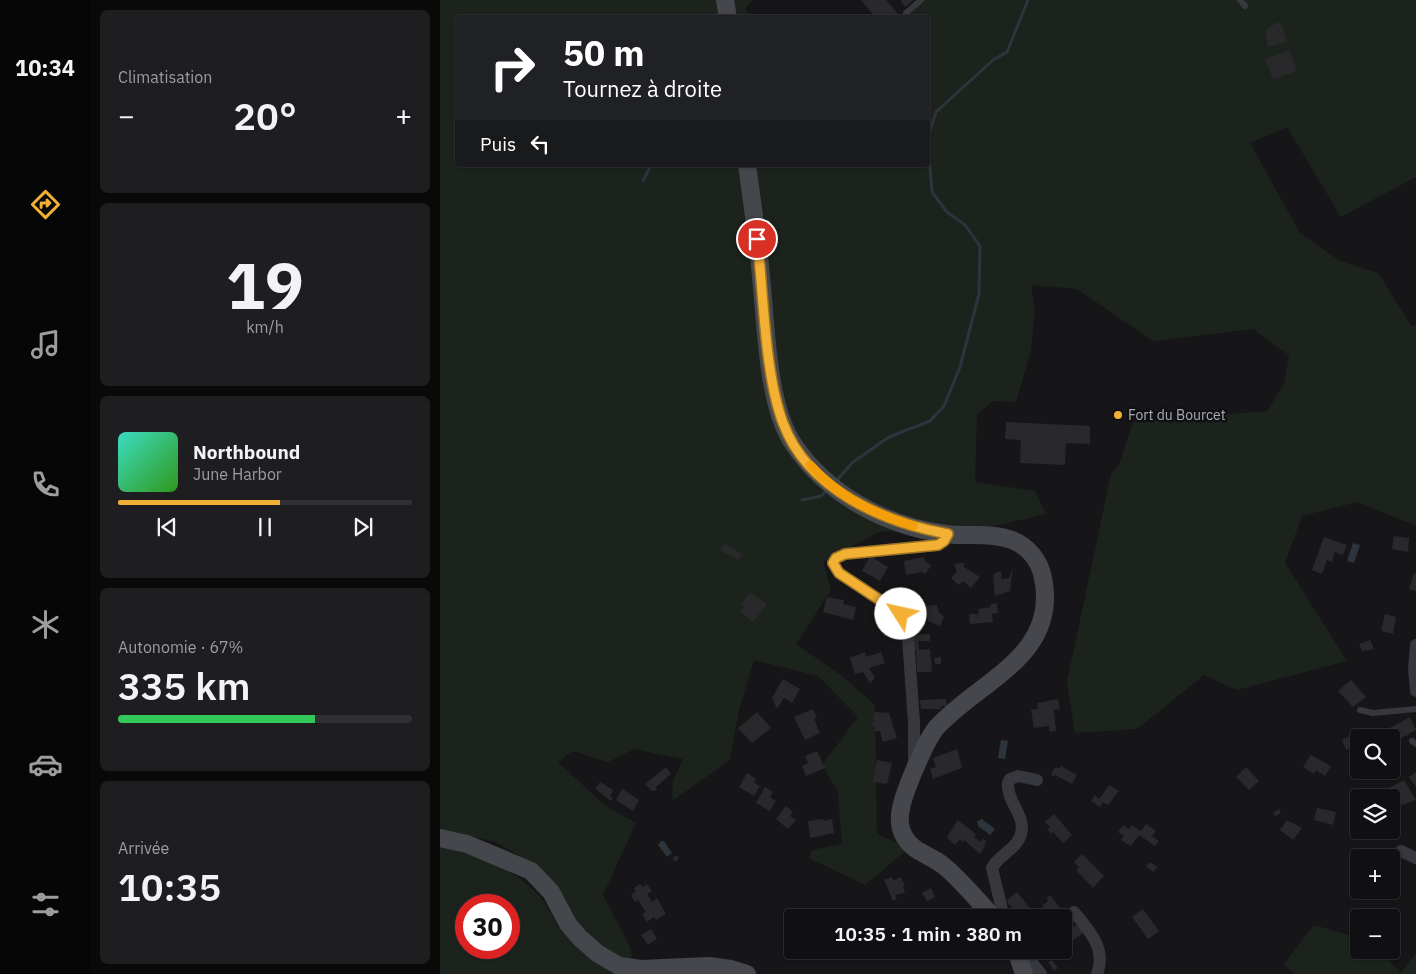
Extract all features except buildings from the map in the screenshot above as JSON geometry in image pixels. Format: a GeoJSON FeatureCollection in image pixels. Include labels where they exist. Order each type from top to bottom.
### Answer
{"type":"FeatureCollection","features":[{"type":"Feature","properties":{"kind":"street"},"geometry":{"type":"LineString","coordinates":[[726,0],[728,15]]}},
{"type":"Feature","properties":{"kind":"street"},"geometry":{"type":"LineString","coordinates":[[747,167],[777,405],[791,440],[818,474],[846,498],[925,530],[948,534],[1002,537],[1014,540],[1026,548],[1039,565],[1043,577],[1042,619],[1039,632],[1015,662],[937,727],[914,775],[901,810],[901,830],[905,838],[913,847],[946,867],[986,909]]}},
{"type":"Feature","properties":{"kind":"street"},"geometry":{"type":"LineString","coordinates":[[914,775],[914,723],[907,624],[901,614],[839,573],[833,563],[836,558],[845,554],[938,545],[944,541],[948,534]]}},
{"type":"Feature","properties":{"kind":"street"},"geometry":{"type":"LineString","coordinates":[[1416,645],[1414,669],[1416,691]]}},
{"type":"Feature","properties":{"kind":"street"},"geometry":{"type":"LineString","coordinates":[[1002,909],[992,868],[996,860],[1017,842],[1022,826],[1008,783],[1010,779],[1018,776],[1037,780]]}},
{"type":"Feature","properties":{"kind":"street"},"geometry":{"type":"LineString","coordinates":[[440,838],[467,844],[531,871],[551,892],[568,924],[580,938],[592,950],[619,966],[641,969],[710,966],[747,974]]}},
{"type":"Feature","properties":{"kind":"street"},"geometry":{"type":"LineString","coordinates":[[1401,851],[1416,858]]}},
{"type":"Feature","properties":{"kind":"street"},"geometry":{"type":"LineString","coordinates":[[1074,912],[1090,931],[1098,945],[1100,960],[1097,974]]}},
{"type":"Feature","properties":{"kind":"street"},"geometry":{"type":"LineString","coordinates":[[1019,959],[1024,974]]}},
{"type":"Feature","properties":{"kind":"street"},"geometry":{"type":"LineString","coordinates":[[1029,959],[1041,974]]}},
{"type":"Feature","properties":{"kind":"lane"},"geometry":{"type":"LineString","coordinates":[[906,13],[921,0]]}},
{"type":"Feature","properties":{"kind":"lane"},"geometry":{"type":"LineString","coordinates":[[1240,0],[1246,6]]}},
{"type":"Feature","properties":{"kind":"lane"},"geometry":{"type":"LineString","coordinates":[[1360,710],[1373,713],[1416,708]]}},
{"type":"Feature","properties":{"kind":"shaded area"},"geometry":{"type":"Polygon","coordinates":[[[440,0],[753,0],[745,9],[750,15],[455,15],[455,167],[930,167],[930,15],[905,15],[923,0],[1416,0],[1416,177],[1341,217],[1287,127],[1250,143],[1300,233],[1340,261],[1378,273],[1412,327],[1416,324],[1416,526],[1357,502],[1302,516],[1285,563],[1347,661],[1237,690],[1204,675],[1137,729],[1075,733],[1067,682],[1111,474],[1120,463],[1133,422],[1267,411],[1284,384],[1289,355],[1253,329],[1153,341],[1077,289],[1031,285],[1035,311],[1031,350],[1016,402],[993,401],[977,414],[975,482],[1035,491],[1046,514],[977,530],[947,528],[879,532],[823,562],[831,590],[796,644],[842,676],[875,705],[877,834],[909,848],[865,885],[809,858],[812,850],[842,844],[838,792],[822,765],[858,717],[818,676],[754,660],[739,710],[730,760],[672,801],[673,781],[683,759],[634,749],[608,762],[573,751],[558,762],[603,804],[636,823],[603,895],[630,947],[635,974],[440,974],[440,844],[481,858],[508,871],[541,898],[561,931],[583,936],[535,865],[496,842],[440,829],[440,0]]]}},
{"type":"Feature","properties":{"kind":"shaded area"},"geometry":{"type":"Polygon","coordinates":[[[1353,543],[1360,545],[1354,563],[1347,561],[1353,543]]]}},
{"type":"Feature","properties":{"kind":"shaded area"},"geometry":{"type":"Polygon","coordinates":[[[1001,740],[1008,741],[1005,759],[998,758],[1001,740]]]}},
{"type":"Feature","properties":{"kind":"shaded area"},"geometry":{"type":"Polygon","coordinates":[[[982,819],[995,829],[990,835],[978,826],[977,821],[982,819]]]}},
{"type":"Feature","properties":{"kind":"shaded area"},"geometry":{"type":"Polygon","coordinates":[[[661,841],[664,841],[672,853],[667,857],[658,845],[661,841]]]}},
{"type":"Feature","properties":{"kind":"shaded area"},"geometry":{"type":"Polygon","coordinates":[[[1314,925],[1350,935],[1350,959],[1386,959],[1401,973],[1416,953],[1416,974],[1294,974],[1284,964],[1314,925]]]}},
{"type":"Feature","properties":{"kind":"waterway"},"geometry":{"type":"LineString","coordinates":[[930,130],[936,112],[993,60],[1007,52],[1028,0]]}},
{"type":"Feature","properties":{"kind":"waterway"},"geometry":{"type":"LineString","coordinates":[[643,181],[650,167]]}},
{"type":"Feature","properties":{"kind":"waterway"},"geometry":{"type":"LineString","coordinates":[[836,481],[853,462],[889,437],[930,421],[944,406],[960,367],[979,294],[980,246],[965,225],[947,212],[932,192],[930,167]]}},
{"type":"Feature","properties":{"kind":"waterway"},"geometry":{"type":"LineString","coordinates":[[802,500],[821,496],[827,490]]}},
{"type":"Feature","properties":{"kind":"slow traffic"},"geometry":{"type":"LineString","coordinates":[[810,465],[829,485],[846,498],[863,507],[913,526]]}},
{"type":"Feature","properties":{"kind":"place","name":"Fort du Bourcet"},"geometry":{"type":"Point","coordinates":[1118,415]}},
{"type":"Feature","properties":{"kind":"route"},"geometry":{"type":"LineString","coordinates":[[757,239],[777,405],[791,440],[818,474],[846,498],[863,507],[902,522],[925,530],[948,534],[944,541],[938,545],[906,550],[861,551],[845,554],[836,558],[833,563],[834,568],[839,573],[901,614]]}}]}
